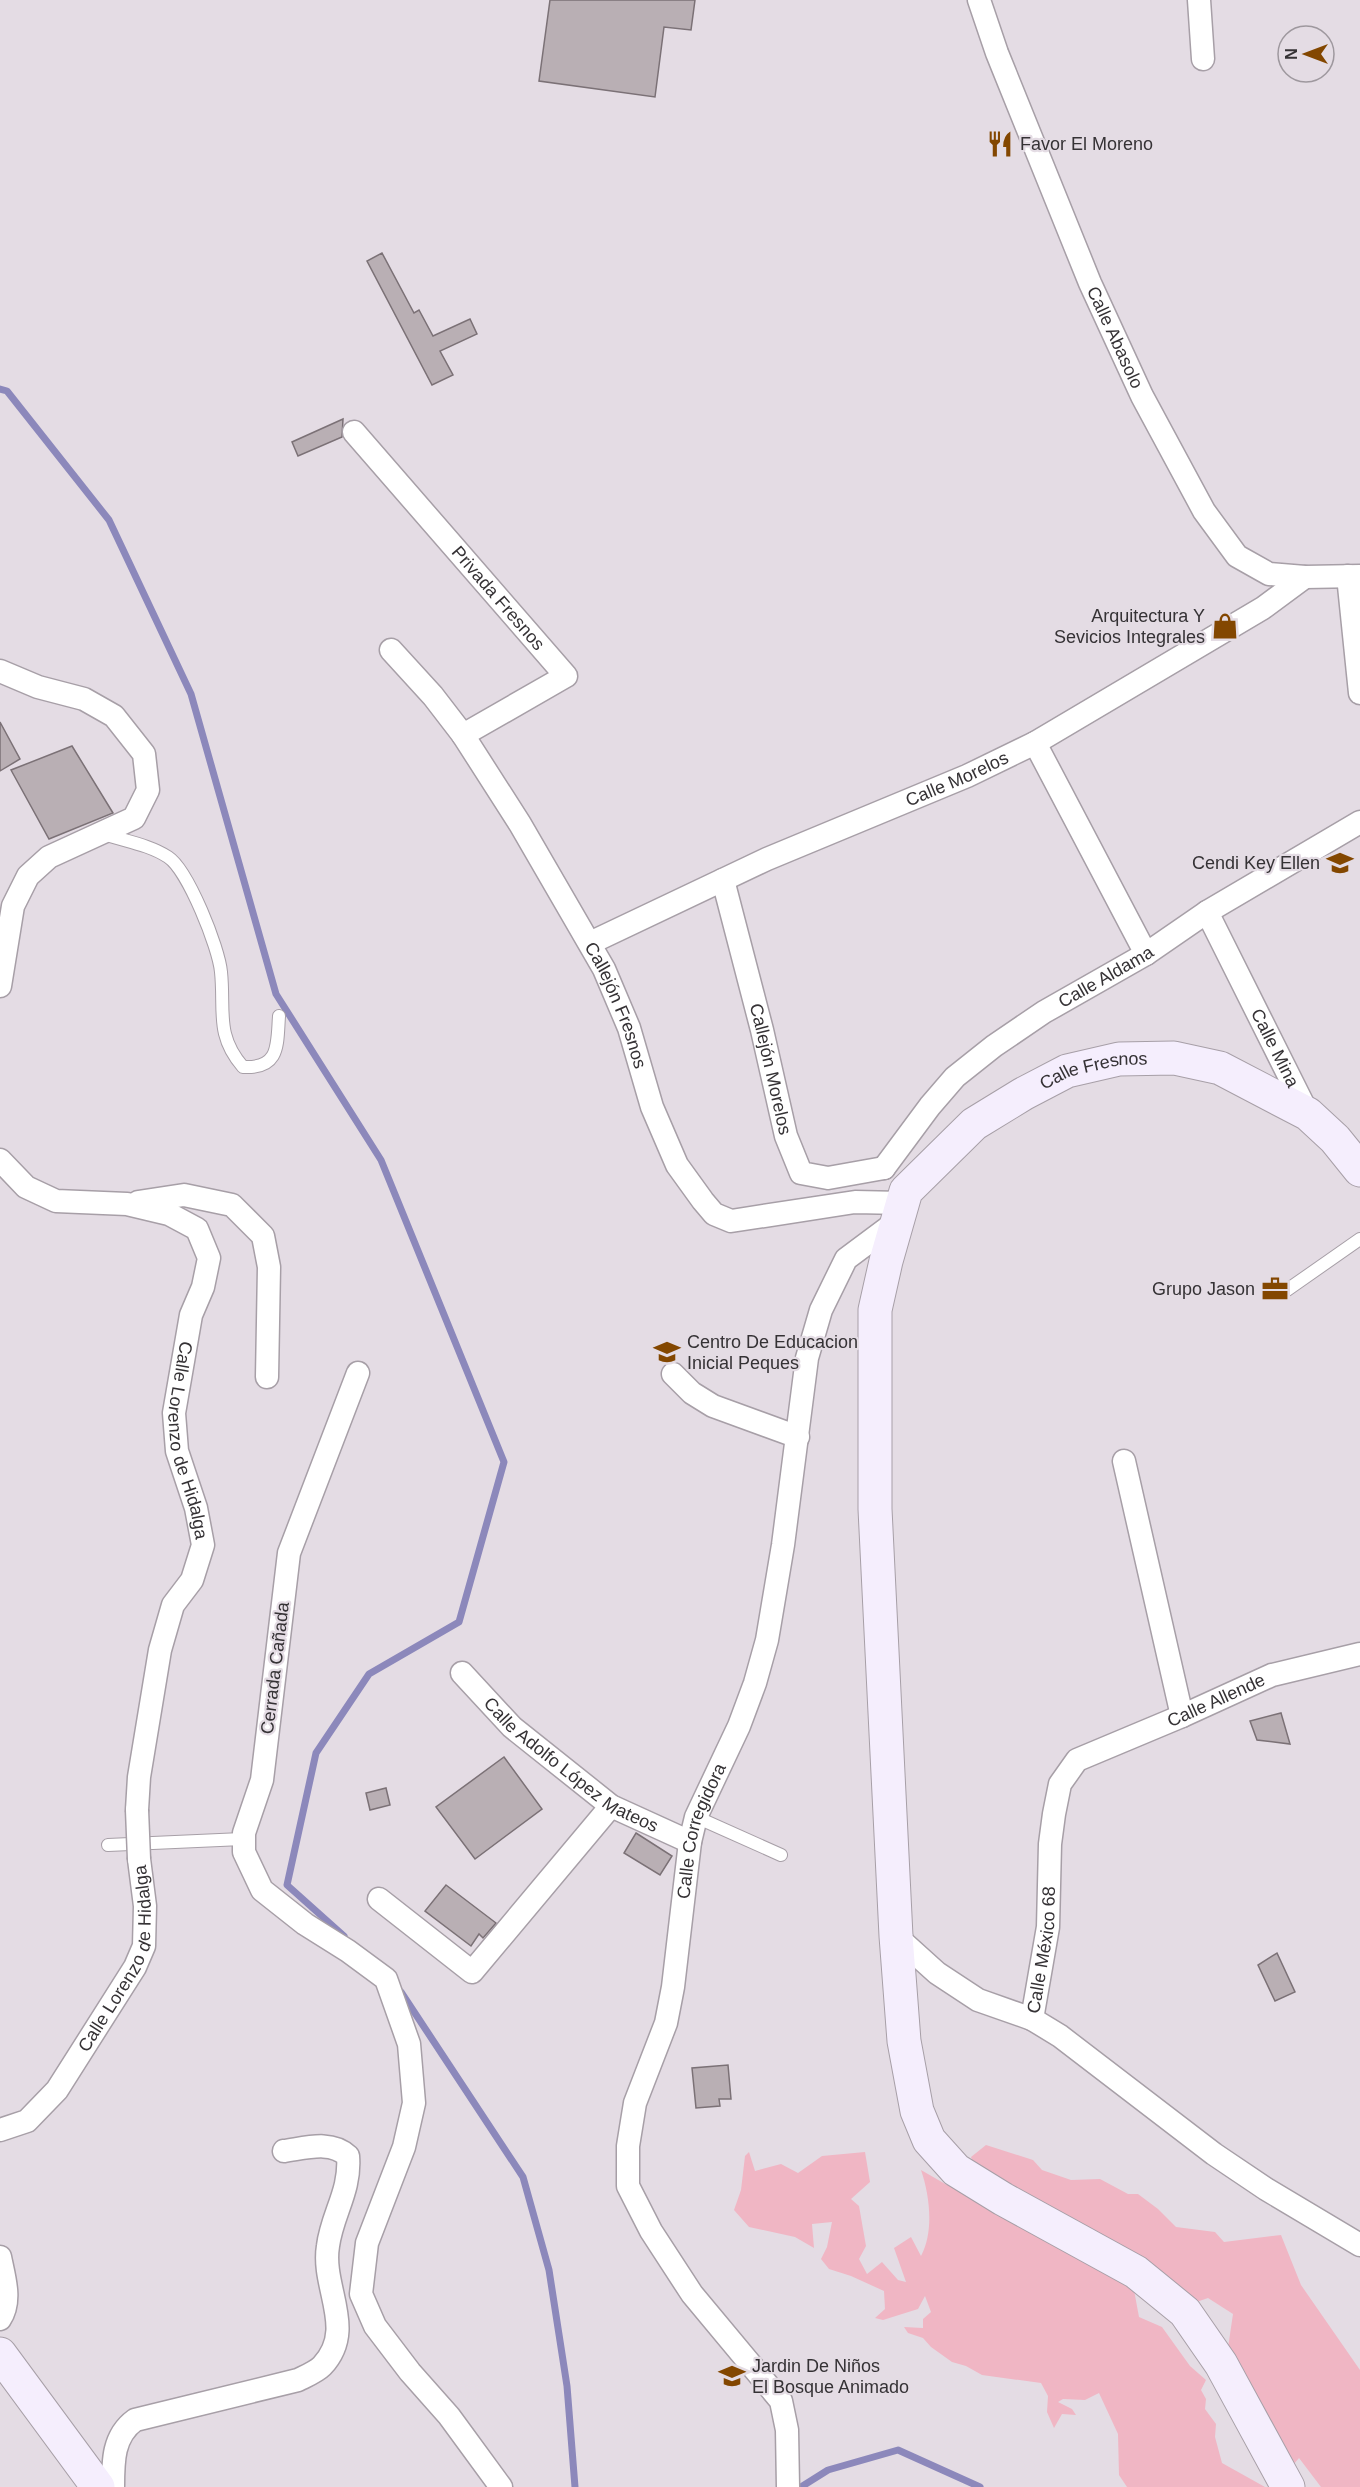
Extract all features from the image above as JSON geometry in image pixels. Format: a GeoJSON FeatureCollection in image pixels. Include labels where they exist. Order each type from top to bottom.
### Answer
{"type":"FeatureCollection","features":[{"type":"Feature","properties":{"kind":"street","name":"Calle Abasolo"},"geometry":{"type":"LineString","coordinates":[[979,0],[1090,282],[1142,396],[1204,511],[1237,556],[1269,574],[1305,577],[1354,576],[1360,693]]}},
{"type":"Feature","properties":{"kind":"street"},"geometry":{"type":"LineString","coordinates":[[1199,0],[1203,59]]}},
{"type":"Feature","properties":{"kind":"street","name":"Privada Fresnos"},"geometry":{"type":"LineString","coordinates":[[354,432],[566,676],[463,735]]}},
{"type":"Feature","properties":{"kind":"street","name":"Calle Morelos"},"geometry":{"type":"LineString","coordinates":[[590,943],[767,859],[968,776],[1035,743],[1263,608],[1305,577]]}},
{"type":"Feature","properties":{"kind":"street","name":"Callejón Fresnos"},"geometry":{"type":"LineString","coordinates":[[391,650],[433,696],[463,735],[520,824],[590,943],[604,969],[629,1028],[652,1107],[677,1165],[714,1214],[730,1221],[897,1196]]}},
{"type":"Feature","properties":{"kind":"street"},"geometry":{"type":"LineString","coordinates":[[0,671],[38,687],[84,699],[114,716],[144,754],[148,790],[134,818],[49,857],[28,876],[13,906],[0,986]]}},
{"type":"Feature","properties":{"kind":"street"},"geometry":{"type":"LineString","coordinates":[[1035,743],[1146,954]]}},
{"type":"Feature","properties":{"kind":"street","name":"Calle Aldama"},"geometry":{"type":"LineString","coordinates":[[897,1196],[930,1106],[956,1077],[994,1046],[1044,1012],[1146,954],[1207,912],[1360,822]]}},
{"type":"Feature","properties":{"kind":"street","name":"Callejón Morelos"},"geometry":{"type":"LineString","coordinates":[[723,880],[762,1030],[786,1137],[801,1173],[897,1196]]}},
{"type":"Feature","properties":{"kind":"street","name":"Calle Mina"},"geometry":{"type":"LineString","coordinates":[[1207,912],[1308,1114],[1335,1139],[1360,1170]]}},
{"type":"Feature","properties":{"kind":"street","name":"Calle Fresnos"},"geometry":{"type":"LineString","coordinates":[[897,1196],[974,1124],[1023,1094],[1067,1071],[1119,1059],[1174,1058],[1220,1068],[1308,1114]]}},
{"type":"Feature","properties":{"kind":"street","name":"Calle Lorenzo de Hidalga"},"geometry":{"type":"LineString","coordinates":[[0,1160],[26,1187],[56,1201],[128,1204],[169,1214],[197,1229],[209,1258],[203,1287],[191,1315],[174,1413],[177,1451],[196,1508],[203,1545],[192,1580],[173,1605],[160,1650],[139,1777],[137,1810],[145,1906],[144,1946],[135,1967],[57,2090],[27,2121],[0,2130]]}},
{"type":"Feature","properties":{"kind":"street"},"geometry":{"type":"LineString","coordinates":[[128,1204],[184,1195],[232,1205],[263,1236],[269,1267],[267,1377]]}},
{"type":"Feature","properties":{"kind":"street"},"geometry":{"type":"LineString","coordinates":[[897,1196],[875,1310],[873,1383],[875,1509],[904,2041],[917,2111],[929,2140],[956,2170],[1003,2199],[1136,2272],[1185,2312],[1221,2364],[1288,2487]]}},
{"type":"Feature","properties":{"kind":"street","name":"Calle Corregidora"},"geometry":{"type":"LineString","coordinates":[[788,2487],[787,2430],[781,2401],[692,2294],[651,2231],[628,2186],[628,2146],[635,2103],[658,2045],[673,1987],[690,1842],[696,1817],[739,1726],[767,1640],[798,1437],[807,1358],[821,1310],[846,1260],[897,1196]]}},
{"type":"Feature","properties":{"kind":"street","name":"Cerrada Cañada"},"geometry":{"type":"LineString","coordinates":[[242,1839],[262,1780],[289,1553],[358,1373]]}},
{"type":"Feature","properties":{"kind":"street"},"geometry":{"type":"LineString","coordinates":[[673,1374],[692,1393],[713,1406],[798,1437]]}},
{"type":"Feature","properties":{"kind":"street"},"geometry":{"type":"LineString","coordinates":[[1124,1461],[1182,1716]]}},
{"type":"Feature","properties":{"kind":"street","name":"Calle Allende"},"geometry":{"type":"LineString","coordinates":[[1077,1760],[1272,1675],[1360,1654]]}},
{"type":"Feature","properties":{"kind":"street","name":"Calle Adolfo López Mateos"},"geometry":{"type":"LineString","coordinates":[[462,1673],[512,1727],[611,1806],[690,1842]]}},
{"type":"Feature","properties":{"kind":"street","name":"Calle México 68"},"geometry":{"type":"LineString","coordinates":[[897,1936],[938,1973],[978,2001],[1032,2019],[1048,1927],[1050,1844],[1054,1814],[1060,1784],[1077,1760]]}},
{"type":"Feature","properties":{"kind":"street"},"geometry":{"type":"LineString","coordinates":[[379,1899],[472,1972],[611,1806]]}},
{"type":"Feature","properties":{"kind":"street"},"geometry":{"type":"LineString","coordinates":[[242,1839],[244,1852],[262,1890],[305,1924],[348,1951],[386,1979],[408,2044],[414,2103],[404,2147],[366,2243],[360,2294],[375,2326],[410,2372],[449,2416],[501,2487]]}},
{"type":"Feature","properties":{"kind":"street"},"geometry":{"type":"LineString","coordinates":[[1032,2019],[1060,2036],[1214,2154],[1266,2189],[1360,2245]]}},
{"type":"Feature","properties":{"kind":"street"},"geometry":{"type":"LineString","coordinates":[[113,2487],[113,2455],[124,2428],[135,2420],[298,2380],[321,2367],[334,2349],[339,2328],[327,2269],[328,2245],[350,2174],[348,2156],[340,2149],[322,2146],[284,2151]]}},
{"type":"Feature","properties":{"kind":"street"},"geometry":{"type":"LineString","coordinates":[[0,2257],[7,2291],[5,2311],[0,2319]]}},
{"type":"Feature","properties":{"kind":"street"},"geometry":{"type":"LineString","coordinates":[[0,2355],[98,2487]]}},
{"type":"Feature","properties":{"kind":"lane"},"geometry":{"type":"LineString","coordinates":[[102,834],[149,848],[170,858],[182,873],[196,898],[211,934],[221,970],[224,1032],[231,1052],[243,1067],[258,1068],[270,1062],[278,1044],[279,1017]]}},
{"type":"Feature","properties":{"kind":"lane"},"geometry":{"type":"LineString","coordinates":[[1287,1290],[1360,1239]]}},
{"type":"Feature","properties":{"kind":"lane"},"geometry":{"type":"LineString","coordinates":[[696,1817],[781,1855]]}},
{"type":"Feature","properties":{"kind":"lane"},"geometry":{"type":"LineString","coordinates":[[108,1845],[242,1839]]}},
{"type":"Feature","properties":{"kind":"shaded area"},"geometry":{"type":"Polygon","coordinates":[[[986,2145],[1033,2160],[1042,2170],[1071,2180],[1100,2179],[1128,2194],[1138,2194],[1176,2227],[1215,2232],[1224,2242],[1281,2235],[1301,2285],[1360,2370],[1360,2487],[1321,2487],[1299,2458],[1288,2471],[1222,2388],[1233,2314],[1208,2298],[1185,2306],[1134,2290],[1139,2317],[1162,2327],[1190,2366],[1206,2380],[1201,2390],[1206,2399],[1205,2409],[1216,2424],[1215,2437],[1222,2463],[1265,2487],[1127,2487],[1119,2475],[1118,2434],[1099,2393],[1085,2400],[1063,2399],[1058,2402],[1072,2409],[1076,2415],[1062,2414],[1054,2428],[1047,2412],[1048,2396],[1041,2383],[982,2375],[966,2366],[952,2362],[931,2347],[923,2338],[908,2333],[904,2327],[923,2328],[923,2319],[931,2312],[925,2296],[918,2309],[883,2320],[875,2318],[885,2309],[884,2291],[829,2269],[821,2259],[827,2247],[832,2222],[812,2224],[814,2248],[795,2237],[749,2227],[734,2210],[741,2190],[745,2156],[749,2152],[755,2171],[781,2164],[798,2173],[822,2156],[865,2152],[870,2182],[851,2199],[859,2206],[866,2246],[859,2259],[867,2274],[882,2262],[898,2280],[906,2282],[894,2248],[911,2237],[921,2256],[925,2246],[929,2214],[927,2191],[921,2170],[947,2185],[981,2185],[971,2157],[986,2145]]]}},
{"type":"Feature","properties":{"kind":"building"},"geometry":{"type":"Polygon","coordinates":[[[550,0],[695,0],[691,30],[664,27],[655,97],[539,81],[550,0]]]}},
{"type":"Feature","properties":{"kind":"building"},"geometry":{"type":"Polygon","coordinates":[[[382,253],[414,313],[419,310],[433,336],[470,319],[477,334],[440,351],[453,375],[432,385],[367,261],[382,253]]]}},
{"type":"Feature","properties":{"kind":"building"},"geometry":{"type":"Polygon","coordinates":[[[343,419],[342,437],[298,456],[292,442],[343,419]]]}},
{"type":"Feature","properties":{"kind":"building"},"geometry":{"type":"Polygon","coordinates":[[[0,722],[20,759],[0,771],[0,722]]]}},
{"type":"Feature","properties":{"kind":"building"},"geometry":{"type":"Polygon","coordinates":[[[72,746],[113,813],[49,839],[11,770],[72,746]]]}},
{"type":"Feature","properties":{"kind":"building"},"geometry":{"type":"Polygon","coordinates":[[[1281,1713],[1290,1744],[1257,1740],[1250,1721],[1281,1713]]]}},
{"type":"Feature","properties":{"kind":"building"},"geometry":{"type":"Polygon","coordinates":[[[504,1757],[542,1809],[475,1859],[436,1807],[504,1757]]]}},
{"type":"Feature","properties":{"kind":"building"},"geometry":{"type":"Polygon","coordinates":[[[386,1788],[390,1805],[370,1810],[366,1793],[386,1788]]]}},
{"type":"Feature","properties":{"kind":"building"},"geometry":{"type":"Polygon","coordinates":[[[636,1833],[672,1856],[660,1875],[624,1853],[636,1833]]]}},
{"type":"Feature","properties":{"kind":"building"},"geometry":{"type":"Polygon","coordinates":[[[446,1885],[496,1923],[483,1938],[479,1934],[471,1946],[425,1911],[446,1885]]]}},
{"type":"Feature","properties":{"kind":"building"},"geometry":{"type":"Polygon","coordinates":[[[1277,1953],[1295,1992],[1275,2001],[1258,1965],[1277,1953]]]}},
{"type":"Feature","properties":{"kind":"building"},"geometry":{"type":"Polygon","coordinates":[[[728,2065],[731,2099],[719,2099],[720,2106],[696,2108],[692,2068],[728,2065]]]}},
{"type":"Feature","properties":{"kind":"waterway"},"geometry":{"type":"LineString","coordinates":[[0,389],[7,391],[109,520],[191,694],[276,994],[381,1160],[504,1462],[459,1622],[369,1674],[316,1753],[287,1885],[344,1936]]}},
{"type":"Feature","properties":{"kind":"waterway"},"geometry":{"type":"LineString","coordinates":[[401,1992],[523,2177],[549,2270],[567,2386],[575,2487]]}},
{"type":"Feature","properties":{"kind":"waterway"},"geometry":{"type":"LineString","coordinates":[[801,2487],[828,2470],[898,2450],[980,2487]]}},
{"type":"Feature","properties":{"kind":"place","name":"Favor El Moreno"},"geometry":{"type":"Point","coordinates":[1000,144]}},
{"type":"Feature","properties":{"kind":"place","name":"Arquitectura Y Sevicios Integrales"},"geometry":{"type":"Point","coordinates":[1225,626]}},
{"type":"Feature","properties":{"kind":"place","name":"Cendi Key Ellen"},"geometry":{"type":"Point","coordinates":[1340,863]}},
{"type":"Feature","properties":{"kind":"place","name":"Grupo Jason"},"geometry":{"type":"Point","coordinates":[1275,1289]}},
{"type":"Feature","properties":{"kind":"place","name":"Centro De Educacion Inicial Peques"},"geometry":{"type":"Point","coordinates":[667,1352]}},
{"type":"Feature","properties":{"kind":"place","name":"Jardin De Niños El Bosque Animado"},"geometry":{"type":"Point","coordinates":[732,2376]}}]}
